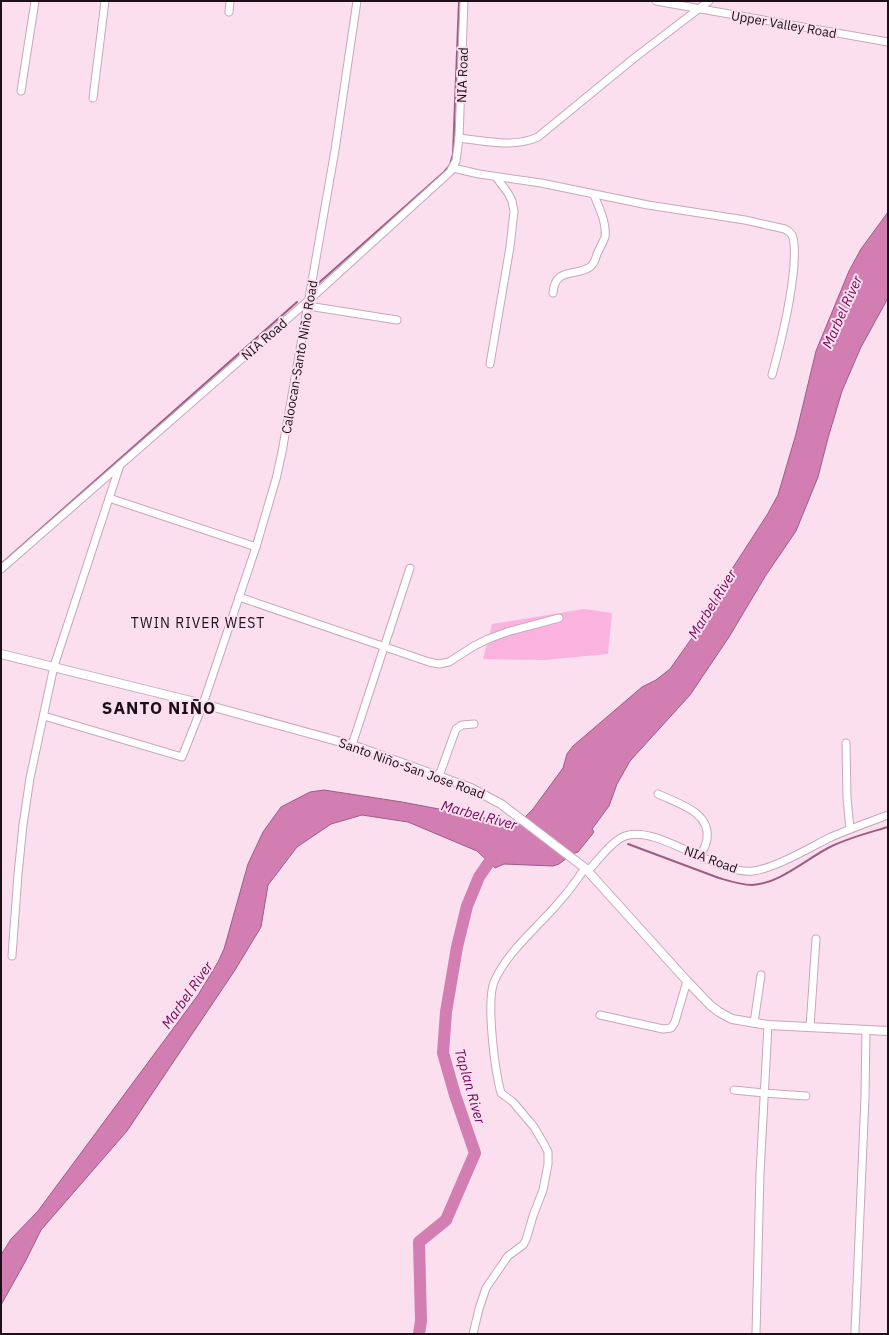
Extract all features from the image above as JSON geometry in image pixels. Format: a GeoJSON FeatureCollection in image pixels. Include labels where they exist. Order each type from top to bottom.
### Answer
{"type":"FeatureCollection","features":[{"type":"Feature","properties":{"kind":"main road","name":"Santo Niño-San Jose Road"},"geometry":{"type":"LineString","coordinates":[[1,654],[203,704],[352,745],[482,792],[515,814],[586,870],[687,981],[710,1005],[719,1012],[732,1019],[768,1026],[888,1031]]}},
{"type":"Feature","properties":{"kind":"street"},"geometry":{"type":"LineString","coordinates":[[21,91],[35,1]]}},
{"type":"Feature","properties":{"kind":"street"},"geometry":{"type":"LineString","coordinates":[[93,98],[105,1]]}},
{"type":"Feature","properties":{"kind":"street"},"geometry":{"type":"LineString","coordinates":[[229,12],[230,1]]}},
{"type":"Feature","properties":{"kind":"street","name":"Caloocan-Santo Niño Road"},"geometry":{"type":"LineString","coordinates":[[44,716],[182,757],[203,704],[256,547],[276,478],[282,452],[339,127],[357,1]]}},
{"type":"Feature","properties":{"kind":"street","name":"NIA Road"},"geometry":{"type":"LineString","coordinates":[[1,569],[308,303],[453,168],[456,161],[459,138],[464,1]]}},
{"type":"Feature","properties":{"kind":"street","name":"Upper Valley Road"},"geometry":{"type":"LineString","coordinates":[[656,1],[888,42]]}},
{"type":"Feature","properties":{"kind":"street"},"geometry":{"type":"LineString","coordinates":[[459,138],[508,143],[522,142],[538,136],[633,59],[709,1]]}},
{"type":"Feature","properties":{"kind":"street"},"geometry":{"type":"LineString","coordinates":[[453,168],[541,183],[648,205],[745,220],[785,229],[792,235],[794,242],[791,298],[772,375]]}},
{"type":"Feature","properties":{"kind":"street"},"geometry":{"type":"LineString","coordinates":[[490,364],[511,242],[514,212],[512,201],[508,192],[496,176]]}},
{"type":"Feature","properties":{"kind":"street"},"geometry":{"type":"LineString","coordinates":[[553,293],[553,286],[559,278],[590,267],[595,259],[604,237],[604,224],[594,195]]}},
{"type":"Feature","properties":{"kind":"street"},"geometry":{"type":"LineString","coordinates":[[308,303],[397,320]]}},
{"type":"Feature","properties":{"kind":"street"},"geometry":{"type":"LineString","coordinates":[[12,956],[23,825],[30,778],[54,666],[120,465]]}},
{"type":"Feature","properties":{"kind":"street"},"geometry":{"type":"LineString","coordinates":[[109,498],[256,547]]}},
{"type":"Feature","properties":{"kind":"street"},"geometry":{"type":"LineString","coordinates":[[352,745],[410,568]]}},
{"type":"Feature","properties":{"kind":"street"},"geometry":{"type":"LineString","coordinates":[[239,597],[428,662],[439,664],[449,662],[488,639],[507,632],[559,618]]}},
{"type":"Feature","properties":{"kind":"street"},"geometry":{"type":"LineString","coordinates":[[439,776],[456,729],[462,725],[474,724]]}},
{"type":"Feature","properties":{"kind":"street"},"geometry":{"type":"LineString","coordinates":[[846,743],[846,798],[850,829]]}},
{"type":"Feature","properties":{"kind":"street"},"geometry":{"type":"LineString","coordinates":[[658,794],[694,811],[702,818],[706,827],[707,837],[700,856]]}},
{"type":"Feature","properties":{"kind":"street","name":"NIA Road"},"geometry":{"type":"LineString","coordinates":[[473,1334],[486,1288],[505,1259],[523,1245],[526,1240],[543,1190],[548,1164],[546,1148],[534,1127],[502,1093],[496,1063],[492,1028],[491,1000],[494,982],[507,961],[522,942],[553,909],[586,870],[614,843],[626,835],[642,834],[651,836],[733,869],[753,871],[785,860],[850,829],[888,815]]}},
{"type":"Feature","properties":{"kind":"street"},"geometry":{"type":"LineString","coordinates":[[810,1027],[816,939]]}},
{"type":"Feature","properties":{"kind":"street"},"geometry":{"type":"LineString","coordinates":[[754,1023],[761,975]]}},
{"type":"Feature","properties":{"kind":"street"},"geometry":{"type":"LineString","coordinates":[[600,1016],[663,1029],[671,1028],[675,1022],[687,981]]}},
{"type":"Feature","properties":{"kind":"street"},"geometry":{"type":"LineString","coordinates":[[756,1334],[760,1180],[768,1026]]}},
{"type":"Feature","properties":{"kind":"street"},"geometry":{"type":"LineString","coordinates":[[855,1332],[866,1097],[866,1030]]}},
{"type":"Feature","properties":{"kind":"street"},"geometry":{"type":"LineString","coordinates":[[734,1090],[806,1096]]}},
{"type":"Feature","properties":{"kind":"shaded area"},"geometry":{"type":"Polygon","coordinates":[[[584,609],[612,613],[608,654],[544,660],[483,659],[492,624],[584,609]]]}},
{"type":"Feature","properties":{"kind":"water","name":"Marbel River"},"geometry":{"type":"Polygon","coordinates":[[[888,212],[888,298],[861,347],[842,391],[818,477],[796,531],[766,575],[729,637],[690,695],[630,761],[617,784],[609,806],[592,829],[594,832],[578,852],[553,866],[504,864],[495,868],[477,851],[408,822],[362,815],[331,824],[297,847],[268,885],[261,927],[235,970],[127,1131],[41,1230],[1,1305],[1,1255],[11,1239],[38,1211],[198,995],[224,949],[248,864],[263,832],[281,807],[310,792],[324,790],[402,802],[481,817],[509,825],[518,824],[533,809],[563,768],[567,754],[573,746],[642,687],[656,680],[670,669],[699,628],[732,569],[767,515],[778,495],[796,434],[816,351],[849,271],[861,249],[888,212]]]}},
{"type":"Feature","properties":{"kind":"waterway"},"geometry":{"type":"LineString","coordinates":[[313,288],[444,172],[450,165],[453,154],[459,1]]}},
{"type":"Feature","properties":{"kind":"waterway"},"geometry":{"type":"LineString","coordinates":[[1,564],[297,302]]}},
{"type":"Feature","properties":{"kind":"waterway"},"geometry":{"type":"LineString","coordinates":[[628,844],[719,878],[739,884],[752,885],[762,884],[782,876],[837,844],[888,827]]}},
{"type":"Feature","properties":{"kind":"waterway","name":"Taplan River"},"geometry":{"type":"LineString","coordinates":[[419,1334],[421,1321],[419,1242],[446,1220],[475,1153],[455,1095],[443,1053],[446,1012],[457,947],[467,906],[479,877],[498,849]]}},
{"type":"Feature","properties":{"kind":"district","name":"TWIN RIVER WEST"},"geometry":{"type":"Point","coordinates":[198,623]}},
{"type":"Feature","properties":{"kind":"district","name":"SANTO NIÑO"},"geometry":{"type":"Point","coordinates":[159,708]}}]}
